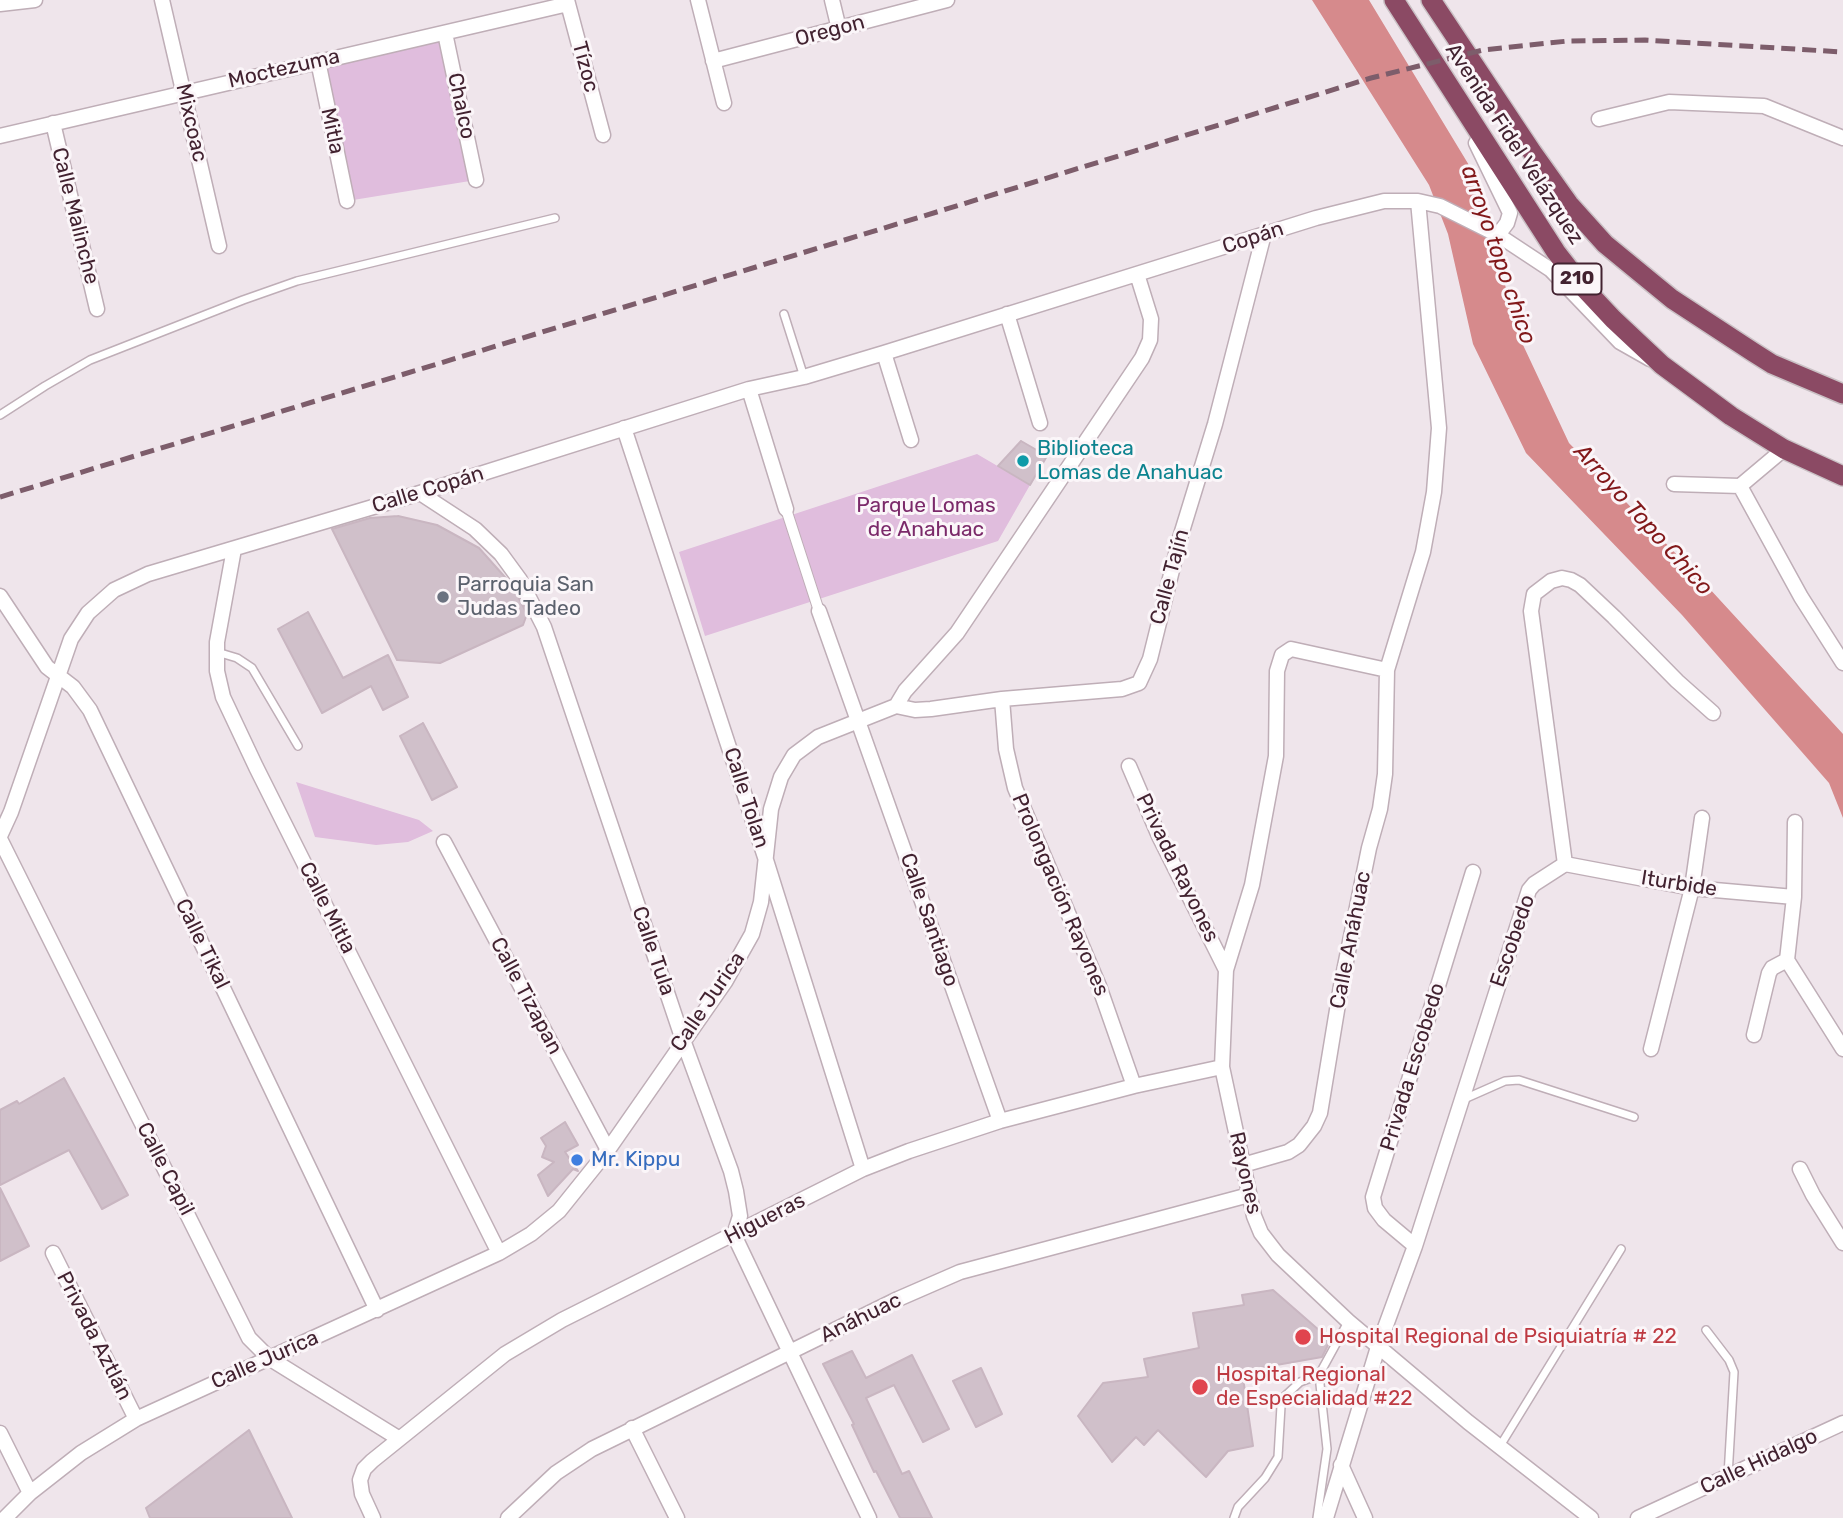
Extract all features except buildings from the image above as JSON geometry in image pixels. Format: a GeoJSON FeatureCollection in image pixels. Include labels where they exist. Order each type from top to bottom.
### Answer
{"type":"FeatureCollection","features":[{"type":"Feature","properties":{"kind":"highway","name":"Avenida Fidel Velázquez"},"geometry":{"type":"LineString","coordinates":[[1394,0],[1556,252],[1613,319],[1662,365],[1710,402],[1784,449],[1843,475]]}},
{"type":"Feature","properties":{"kind":"highway","name":"Avenida Fidel Velázquez"},"geometry":{"type":"LineString","coordinates":[[1431,0],[1546,173],[1569,204],[1605,244],[1680,305],[1772,364],[1843,394]]}},
{"type":"Feature","properties":{"kind":"street"},"geometry":{"type":"LineString","coordinates":[[0,4],[35,0]]}},
{"type":"Feature","properties":{"kind":"street","name":"Mixcoac"},"geometry":{"type":"LineString","coordinates":[[162,0],[219,246]]}},
{"type":"Feature","properties":{"kind":"street"},"geometry":{"type":"LineString","coordinates":[[698,0],[724,103]]}},
{"type":"Feature","properties":{"kind":"street"},"geometry":{"type":"LineString","coordinates":[[832,0],[839,29]]}},
{"type":"Feature","properties":{"kind":"street","name":"Oregon"},"geometry":{"type":"LineString","coordinates":[[713,61],[947,0]]}},
{"type":"Feature","properties":{"kind":"street","name":"Moctezuma"},"geometry":{"type":"LineString","coordinates":[[0,136],[568,2]]}},
{"type":"Feature","properties":{"kind":"street","name":"Tízoc"},"geometry":{"type":"LineString","coordinates":[[568,2],[603,135]]}},
{"type":"Feature","properties":{"kind":"street","name":"Chalco"},"geometry":{"type":"LineString","coordinates":[[445,33],[476,180]]}},
{"type":"Feature","properties":{"kind":"street","name":"Mitla"},"geometry":{"type":"LineString","coordinates":[[318,61],[347,201]]}},
{"type":"Feature","properties":{"kind":"street"},"geometry":{"type":"LineString","coordinates":[[1455,96],[1508,208],[1510,217],[1493,233]]}},
{"type":"Feature","properties":{"kind":"street"},"geometry":{"type":"LineString","coordinates":[[1599,119],[1669,103],[1764,106],[1843,138]]}},
{"type":"Feature","properties":{"kind":"street","name":"Calle Malinche"},"geometry":{"type":"LineString","coordinates":[[52,123],[97,309]]}},
{"type":"Feature","properties":{"kind":"street","name":"Copán"},"geometry":{"type":"LineString","coordinates":[[1007,314],[1364,204],[1418,201],[1440,206],[1493,233],[1551,270],[1620,342],[1662,365]]}},
{"type":"Feature","properties":{"kind":"street","name":"Calle Anáhuac"},"geometry":{"type":"LineString","coordinates":[[1243,1165],[1288,1152],[1299,1145],[1314,1126],[1320,1113],[1341,986],[1369,848],[1380,809],[1385,774],[1387,670],[1423,552],[1434,492],[1439,428],[1418,201]]}},
{"type":"Feature","properties":{"kind":"street","name":"Calle Tajín"},"geometry":{"type":"LineString","coordinates":[[896,706],[923,710],[1002,699],[1122,689],[1139,683],[1150,659],[1180,538],[1215,424],[1264,234]]}},
{"type":"Feature","properties":{"kind":"street"},"geometry":{"type":"LineString","coordinates":[[896,706],[905,691],[957,633],[1142,358],[1150,340],[1151,319],[1137,274]]}},
{"type":"Feature","properties":{"kind":"street"},"geometry":{"type":"LineString","coordinates":[[1007,314],[1040,423]]}},
{"type":"Feature","properties":{"kind":"street","name":"Calle Copán"},"geometry":{"type":"LineString","coordinates":[[0,838],[71,639],[88,613],[114,590],[148,574],[420,493],[749,389],[804,377],[884,354],[1007,314]]}},
{"type":"Feature","properties":{"kind":"street"},"geometry":{"type":"LineString","coordinates":[[884,354],[911,440]]}},
{"type":"Feature","properties":{"kind":"street"},"geometry":{"type":"LineString","coordinates":[[749,389],[820,611]]}},
{"type":"Feature","properties":{"kind":"street","name":"Calle Tolan"},"geometry":{"type":"LineString","coordinates":[[624,428],[765,857],[863,1169]]}},
{"type":"Feature","properties":{"kind":"street"},"geometry":{"type":"LineString","coordinates":[[1674,484],[1740,486],[1784,449]]}},
{"type":"Feature","properties":{"kind":"street"},"geometry":{"type":"LineString","coordinates":[[1740,486],[1801,597],[1843,663]]}},
{"type":"Feature","properties":{"kind":"street","name":"Calle Tula"},"geometry":{"type":"LineString","coordinates":[[420,493],[475,529],[501,554],[534,604],[544,627],[736,1191],[740,1216],[734,1236]]}},
{"type":"Feature","properties":{"kind":"street","name":"Calle Mitla"},"geometry":{"type":"LineString","coordinates":[[234,549],[221,612],[217,652],[217,671],[223,697],[499,1252]]}},
{"type":"Feature","properties":{"kind":"street"},"geometry":{"type":"LineString","coordinates":[[1565,864],[1531,611],[1534,594],[1551,581],[1562,578],[1580,585],[1676,681],[1713,713]]}},
{"type":"Feature","properties":{"kind":"street","name":"Calle Tikal"},"geometry":{"type":"LineString","coordinates":[[0,596],[34,651],[47,667],[73,687],[90,710],[377,1310]]}},
{"type":"Feature","properties":{"kind":"street","name":"Calle Santiago"},"geometry":{"type":"LineString","coordinates":[[820,611],[1000,1121]]}},
{"type":"Feature","properties":{"kind":"street"},"geometry":{"type":"LineString","coordinates":[[1226,970],[1252,885],[1268,807],[1276,756],[1277,671],[1280,659],[1292,649],[1300,649],[1387,670]]}},
{"type":"Feature","properties":{"kind":"street","name":"Prolongación Rayones"},"geometry":{"type":"LineString","coordinates":[[1002,699],[1006,749],[1015,788],[1099,986],[1134,1086]]}},
{"type":"Feature","properties":{"kind":"street","name":"Calle Jurica"},"geometry":{"type":"LineString","coordinates":[[5,1518],[30,1493],[81,1453],[136,1419],[499,1252],[531,1234],[559,1211],[608,1150],[725,982],[751,934],[761,902],[771,809],[781,777],[794,755],[818,737],[896,706]]}},
{"type":"Feature","properties":{"kind":"street","name":"Privada Rayones"},"geometry":{"type":"LineString","coordinates":[[1129,766],[1165,848],[1226,970]]}},
{"type":"Feature","properties":{"kind":"street"},"geometry":{"type":"LineString","coordinates":[[1651,1049],[1692,888],[1702,818]]}},
{"type":"Feature","properties":{"kind":"street"},"geometry":{"type":"LineString","coordinates":[[1795,822],[1794,897],[1787,960],[1843,1049]]}},
{"type":"Feature","properties":{"kind":"street","name":"Calle Capil"},"geometry":{"type":"LineString","coordinates":[[0,838],[249,1338],[270,1358],[398,1438]]}},
{"type":"Feature","properties":{"kind":"street","name":"Calle Tizapan"},"geometry":{"type":"LineString","coordinates":[[444,842],[608,1150]]}},
{"type":"Feature","properties":{"kind":"street","name":"Iturbide"},"geometry":{"type":"LineString","coordinates":[[1565,864],[1692,888],[1794,897]]}},
{"type":"Feature","properties":{"kind":"street","name":"Escobedo"},"geometry":{"type":"LineString","coordinates":[[1326,1518],[1377,1347],[1415,1247],[1529,890],[1565,864]]}},
{"type":"Feature","properties":{"kind":"street","name":"Privada Escobedo"},"geometry":{"type":"LineString","coordinates":[[1415,1247],[1384,1220],[1375,1208],[1373,1196],[1473,872]]}},
{"type":"Feature","properties":{"kind":"street"},"geometry":{"type":"LineString","coordinates":[[1754,1035],[1769,973],[1772,968],[1787,960]]}},
{"type":"Feature","properties":{"kind":"street","name":"Rayones"},"geometry":{"type":"LineString","coordinates":[[1226,970],[1222,1067],[1254,1216],[1268,1244],[1377,1347],[1591,1518]]}},
{"type":"Feature","properties":{"kind":"street","name":"Higueras"},"geometry":{"type":"LineString","coordinates":[[373,1518],[362,1494],[360,1475],[372,1461],[524,1341],[562,1320],[863,1169],[1000,1121],[1134,1086],[1222,1067]]}},
{"type":"Feature","properties":{"kind":"street"},"geometry":{"type":"LineString","coordinates":[[1800,1170],[1843,1243]]}},
{"type":"Feature","properties":{"kind":"street","name":"Anáhuac"},"geometry":{"type":"LineString","coordinates":[[517,1515],[556,1474],[592,1449],[898,1298],[960,1272],[1249,1195]]}},
{"type":"Feature","properties":{"kind":"street"},"geometry":{"type":"LineString","coordinates":[[734,1236],[869,1518]]}},
{"type":"Feature","properties":{"kind":"street","name":"Privada Aztlán"},"geometry":{"type":"LineString","coordinates":[[52,1253],[136,1419]]}},
{"type":"Feature","properties":{"kind":"street","name":"Calle Hidalgo"},"geometry":{"type":"LineString","coordinates":[[1638,1518],[1843,1423]]}},
{"type":"Feature","properties":{"kind":"street"},"geometry":{"type":"LineString","coordinates":[[632,1428],[677,1518]]}},
{"type":"Feature","properties":{"kind":"street"},"geometry":{"type":"LineString","coordinates":[[0,1433],[30,1493]]}},
{"type":"Feature","properties":{"kind":"street"},"geometry":{"type":"LineString","coordinates":[[1342,1465],[1365,1518]]}},
{"type":"Feature","properties":{"kind":"lane"},"geometry":{"type":"LineString","coordinates":[[0,415],[90,360],[243,300],[297,281],[555,218]]}},
{"type":"Feature","properties":{"kind":"lane"},"geometry":{"type":"LineString","coordinates":[[784,314],[804,377]]}},
{"type":"Feature","properties":{"kind":"lane"},"geometry":{"type":"LineString","coordinates":[[217,652],[252,668],[298,746]]}},
{"type":"Feature","properties":{"kind":"lane"},"geometry":{"type":"LineString","coordinates":[[1461,1100],[1505,1081],[1519,1080],[1634,1117]]}},
{"type":"Feature","properties":{"kind":"lane"},"geometry":{"type":"LineString","coordinates":[[1499,1447],[1621,1249]]}},
{"type":"Feature","properties":{"kind":"lane"},"geometry":{"type":"LineString","coordinates":[[1317,1518],[1327,1449],[1319,1375],[1348,1321]]}},
{"type":"Feature","properties":{"kind":"lane"},"geometry":{"type":"LineString","coordinates":[[1706,1330],[1729,1360],[1734,1372],[1728,1476]]}},
{"type":"Feature","properties":{"kind":"lane"},"geometry":{"type":"LineString","coordinates":[[1234,1518],[1238,1507],[1265,1478],[1278,1457],[1281,1406],[1285,1396],[1300,1382],[1319,1375]]}},
{"type":"Feature","properties":{"kind":"green space"},"geometry":{"type":"Polygon","coordinates":[[[445,33],[476,180],[347,201],[319,67],[445,33]]]}},
{"type":"Feature","properties":{"kind":"green space","name":"Parque Lomas de Anahuac"},"geometry":{"type":"Polygon","coordinates":[[[977,454],[1030,485],[998,541],[705,636],[679,552],[977,454]]]}},
{"type":"Feature","properties":{"kind":"green space"},"geometry":{"type":"Polygon","coordinates":[[[296,782],[419,820],[433,831],[408,842],[376,845],[315,837],[296,782]]]}},
{"type":"Feature","properties":{"kind":"water","name":"Arroyo Topo Chico"},"geometry":{"type":"Polygon","coordinates":[[[1312,0],[1369,0],[1481,185],[1516,330],[1569,443],[1708,587],[1843,734],[1843,818],[1829,783],[1682,615],[1526,453],[1473,344],[1448,234],[1429,185],[1312,0]]]}},
{"type":"Feature","properties":{"kind":"railway"},"geometry":{"type":"LineString","coordinates":[[0,497],[1371,78],[1483,50],[1568,41],[1645,40],[1843,52]]}},
{"type":"Feature","properties":{"kind":"place","name":"Biblioteca Lomas de Anahuac"},"geometry":{"type":"Point","coordinates":[1023,461]}},
{"type":"Feature","properties":{"kind":"place","name":"Parroquia San Judas Tadeo"},"geometry":{"type":"Point","coordinates":[443,597]}},
{"type":"Feature","properties":{"kind":"place","name":"Mr. Kippu"},"geometry":{"type":"Point","coordinates":[577,1160]}},
{"type":"Feature","properties":{"kind":"place","name":"Hospital Regional de Psiquiatría # 22"},"geometry":{"type":"Point","coordinates":[1303,1337]}},
{"type":"Feature","properties":{"kind":"place","name":"Hospital Regional de Especialidad #22"},"geometry":{"type":"Point","coordinates":[1200,1387]}},
{"type":"Feature","properties":{"kind":"water label","name":"arroyo topo chico"},"geometry":{"type":"Point","coordinates":[1498,255]}}]}
